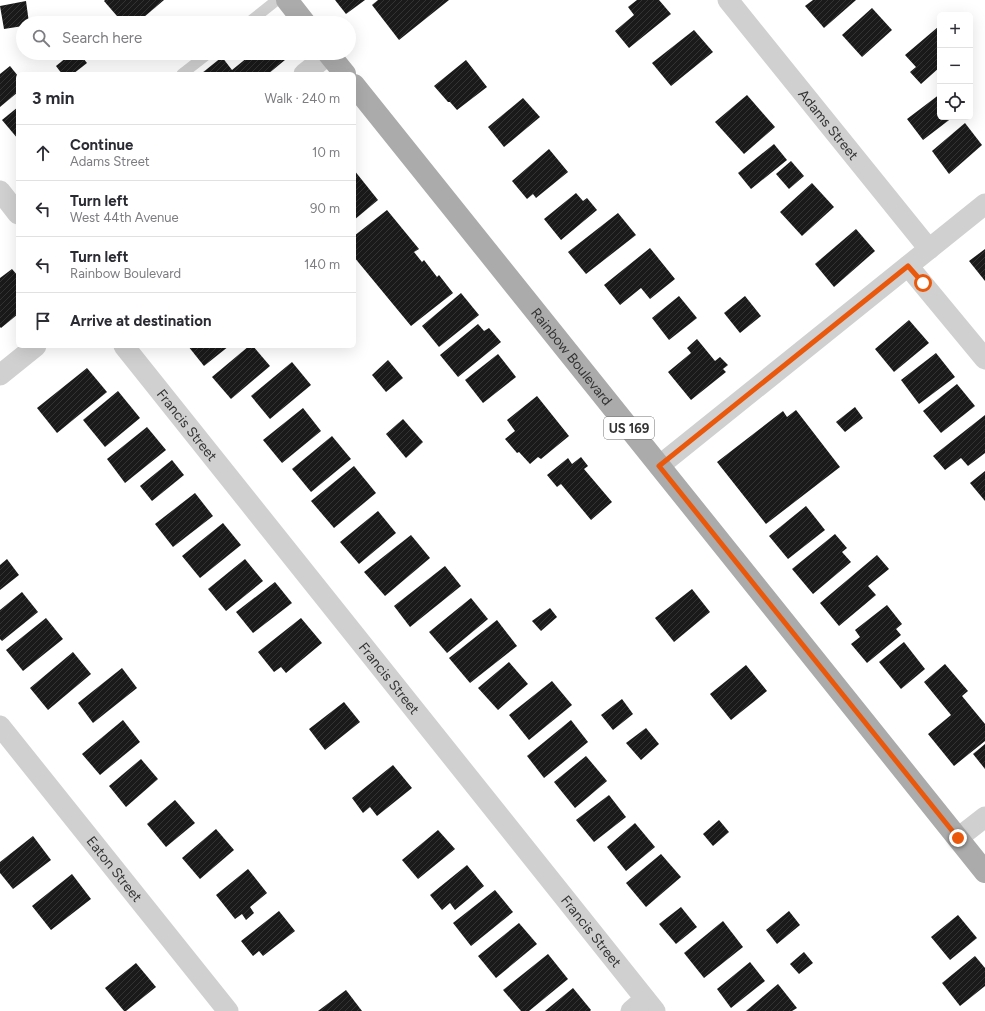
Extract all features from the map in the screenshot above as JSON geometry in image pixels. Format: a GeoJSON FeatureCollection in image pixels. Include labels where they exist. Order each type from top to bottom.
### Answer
{"type":"FeatureCollection","features":[{"type":"Feature","properties":{"kind":"main road"},"geometry":{"type":"LineString","coordinates":[[287,0],[300,16]]}},
{"type":"Feature","properties":{"kind":"main road"},"geometry":{"type":"LineString","coordinates":[[334,60],[343,72]]}},
{"type":"Feature","properties":{"kind":"main road","name":"Rainbow Boulevard"},"geometry":{"type":"LineString","coordinates":[[356,87],[985,872]]}},
{"type":"Feature","properties":{"kind":"street","name":"Adams Street"},"geometry":{"type":"LineString","coordinates":[[728,0],[929,249]]}},
{"type":"Feature","properties":{"kind":"street"},"geometry":{"type":"LineString","coordinates":[[306,72],[322,60]]}},
{"type":"Feature","properties":{"kind":"street"},"geometry":{"type":"LineString","coordinates":[[0,191],[16,211]]}},
{"type":"Feature","properties":{"kind":"street"},"geometry":{"type":"LineString","coordinates":[[659,466],[985,204]]}},
{"type":"Feature","properties":{"kind":"street"},"geometry":{"type":"LineString","coordinates":[[908,266],[985,359]]}},
{"type":"Feature","properties":{"kind":"street"},"geometry":{"type":"LineString","coordinates":[[0,375],[34,348]]}},
{"type":"Feature","properties":{"kind":"street","name":"Francis Street"},"geometry":{"type":"LineString","coordinates":[[126,348],[644,1007]]}},
{"type":"Feature","properties":{"kind":"street","name":"Eaton Street"},"geometry":{"type":"LineString","coordinates":[[0,726],[228,1011]]}},
{"type":"Feature","properties":{"kind":"street"},"geometry":{"type":"LineString","coordinates":[[958,838],[985,817]]}},
{"type":"Feature","properties":{"kind":"lane"},"geometry":{"type":"LineString","coordinates":[[257,16],[277,0]]}},
{"type":"Feature","properties":{"kind":"lane"},"geometry":{"type":"LineString","coordinates":[[185,72],[200,60]]}},
{"type":"Feature","properties":{"kind":"building"},"geometry":{"type":"Polygon","coordinates":[[[164,0],[145,16],[117,16],[104,1],[164,0]]]}},
{"type":"Feature","properties":{"kind":"building"},"geometry":{"type":"Polygon","coordinates":[[[335,0],[365,0],[346,14],[335,0]]]}},
{"type":"Feature","properties":{"kind":"building"},"geometry":{"type":"Polygon","coordinates":[[[378,0],[449,0],[399,40],[372,5],[378,0]]]}},
{"type":"Feature","properties":{"kind":"building"},"geometry":{"type":"Polygon","coordinates":[[[637,0],[659,0],[671,14],[629,48],[615,31],[634,15],[628,7],[637,0]]]}},
{"type":"Feature","properties":{"kind":"building"},"geometry":{"type":"Polygon","coordinates":[[[813,0],[856,0],[824,28],[805,6],[813,0]]]}},
{"type":"Feature","properties":{"kind":"building"},"geometry":{"type":"Polygon","coordinates":[[[26,1],[28,16],[16,16],[16,27],[4,29],[0,6],[26,1]]]}},
{"type":"Feature","properties":{"kind":"building"},"geometry":{"type":"Polygon","coordinates":[[[872,8],[892,30],[862,57],[842,35],[872,8]]]}},
{"type":"Feature","properties":{"kind":"building"},"geometry":{"type":"Polygon","coordinates":[[[937,28],[937,70],[921,84],[910,72],[916,67],[905,55],[937,28]]]}},
{"type":"Feature","properties":{"kind":"building"},"geometry":{"type":"Polygon","coordinates":[[[694,30],[713,52],[671,86],[652,63],[694,30]]]}},
{"type":"Feature","properties":{"kind":"building"},"geometry":{"type":"Polygon","coordinates":[[[63,60],[85,60],[87,63],[76,72],[60,72],[56,66],[63,60]]]}},
{"type":"Feature","properties":{"kind":"building"},"geometry":{"type":"Polygon","coordinates":[[[218,60],[224,60],[232,70],[244,60],[285,60],[270,72],[203,72],[218,60]]]}},
{"type":"Feature","properties":{"kind":"building"},"geometry":{"type":"Polygon","coordinates":[[[466,60],[487,87],[457,110],[434,86],[466,60]]]}},
{"type":"Feature","properties":{"kind":"building"},"geometry":{"type":"Polygon","coordinates":[[[10,66],[16,74],[16,94],[0,107],[0,74],[10,66]]]}},
{"type":"Feature","properties":{"kind":"building"},"geometry":{"type":"Polygon","coordinates":[[[747,95],[775,127],[744,154],[715,122],[747,95]]]}},
{"type":"Feature","properties":{"kind":"building"},"geometry":{"type":"Polygon","coordinates":[[[937,96],[937,120],[949,120],[923,140],[907,119],[937,96]]]}},
{"type":"Feature","properties":{"kind":"building"},"geometry":{"type":"Polygon","coordinates":[[[523,98],[540,117],[504,147],[488,127],[523,98]]]}},
{"type":"Feature","properties":{"kind":"building"},"geometry":{"type":"Polygon","coordinates":[[[16,109],[16,137],[2,120],[16,109]]]}},
{"type":"Feature","properties":{"kind":"building"},"geometry":{"type":"Polygon","coordinates":[[[965,123],[982,145],[949,174],[932,151],[965,123]]]}},
{"type":"Feature","properties":{"kind":"building"},"geometry":{"type":"Polygon","coordinates":[[[774,144],[787,160],[751,189],[738,173],[774,144]]]}},
{"type":"Feature","properties":{"kind":"building"},"geometry":{"type":"Polygon","coordinates":[[[549,149],[568,172],[536,198],[533,194],[527,199],[512,181],[549,149]]]}},
{"type":"Feature","properties":{"kind":"building"},"geometry":{"type":"Polygon","coordinates":[[[791,161],[804,176],[789,189],[776,174],[791,161]]]}},
{"type":"Feature","properties":{"kind":"building"},"geometry":{"type":"Polygon","coordinates":[[[356,172],[378,200],[356,218],[356,172]]]}},
{"type":"Feature","properties":{"kind":"building"},"geometry":{"type":"Polygon","coordinates":[[[812,183],[834,207],[802,236],[780,212],[812,183]]]}},
{"type":"Feature","properties":{"kind":"building"},"geometry":{"type":"Polygon","coordinates":[[[576,193],[583,201],[587,198],[597,210],[561,240],[544,219],[576,193]]]}},
{"type":"Feature","properties":{"kind":"building"},"geometry":{"type":"Polygon","coordinates":[[[387,210],[419,249],[414,252],[422,262],[424,260],[437,277],[439,275],[453,293],[411,326],[356,259],[356,234],[387,210]]]}},
{"type":"Feature","properties":{"kind":"building"},"geometry":{"type":"Polygon","coordinates":[[[618,213],[636,235],[586,274],[568,252],[618,213]]]}},
{"type":"Feature","properties":{"kind":"building"},"geometry":{"type":"Polygon","coordinates":[[[856,229],[875,251],[834,287],[815,264],[856,229]]]}},
{"type":"Feature","properties":{"kind":"building"},"geometry":{"type":"Polygon","coordinates":[[[650,248],[675,279],[650,299],[641,288],[620,305],[604,285],[650,248]]]}},
{"type":"Feature","properties":{"kind":"building"},"geometry":{"type":"Polygon","coordinates":[[[985,249],[985,281],[969,261],[985,249]]]}},
{"type":"Feature","properties":{"kind":"building"},"geometry":{"type":"Polygon","coordinates":[[[12,269],[16,274],[16,316],[1,328],[0,327],[0,278],[12,269]]]}},
{"type":"Feature","properties":{"kind":"building"},"geometry":{"type":"Polygon","coordinates":[[[461,293],[479,315],[439,347],[422,326],[461,293]]]}},
{"type":"Feature","properties":{"kind":"building"},"geometry":{"type":"Polygon","coordinates":[[[679,296],[697,318],[669,340],[652,318],[679,296]]]}},
{"type":"Feature","properties":{"kind":"building"},"geometry":{"type":"Polygon","coordinates":[[[745,296],[761,316],[740,333],[724,313],[745,296]]]}},
{"type":"Feature","properties":{"kind":"building"},"geometry":{"type":"Polygon","coordinates":[[[909,320],[929,343],[894,372],[875,349],[909,320]]]}},
{"type":"Feature","properties":{"kind":"building"},"geometry":{"type":"Polygon","coordinates":[[[478,324],[484,331],[489,328],[501,342],[458,377],[440,355],[478,324]]]}},
{"type":"Feature","properties":{"kind":"building"},"geometry":{"type":"Polygon","coordinates":[[[697,339],[715,361],[720,357],[728,365],[723,369],[726,372],[691,400],[668,372],[691,353],[687,348],[697,339]]]}},
{"type":"Feature","properties":{"kind":"building"},"geometry":{"type":"Polygon","coordinates":[[[190,348],[226,348],[204,366],[190,348]]]}},
{"type":"Feature","properties":{"kind":"building"},"geometry":{"type":"Polygon","coordinates":[[[247,348],[255,348],[270,366],[231,399],[212,377],[247,348]]]}},
{"type":"Feature","properties":{"kind":"building"},"geometry":{"type":"Polygon","coordinates":[[[936,353],[955,377],[919,404],[901,380],[936,353]]]}},
{"type":"Feature","properties":{"kind":"building"},"geometry":{"type":"Polygon","coordinates":[[[498,354],[516,377],[483,403],[465,380],[498,354]]]}},
{"type":"Feature","properties":{"kind":"building"},"geometry":{"type":"Polygon","coordinates":[[[388,360],[403,378],[386,392],[372,375],[388,360]]]}},
{"type":"Feature","properties":{"kind":"building"},"geometry":{"type":"Polygon","coordinates":[[[292,362],[311,385],[270,419],[251,396],[292,362]]]}},
{"type":"Feature","properties":{"kind":"building"},"geometry":{"type":"Polygon","coordinates":[[[87,368],[107,392],[57,433],[37,408],[87,368]]]}},
{"type":"Feature","properties":{"kind":"building"},"geometry":{"type":"Polygon","coordinates":[[[957,384],[975,406],[941,433],[923,411],[957,384]]]}},
{"type":"Feature","properties":{"kind":"building"},"geometry":{"type":"Polygon","coordinates":[[[118,391],[140,418],[105,447],[83,420],[118,391]]]}},
{"type":"Feature","properties":{"kind":"building"},"geometry":{"type":"Polygon","coordinates":[[[537,396],[569,436],[541,459],[538,457],[530,464],[519,452],[517,453],[505,439],[515,431],[507,420],[537,396]]]}},
{"type":"Feature","properties":{"kind":"building"},"geometry":{"type":"Polygon","coordinates":[[[855,407],[863,418],[845,432],[836,422],[855,407]]]}},
{"type":"Feature","properties":{"kind":"building"},"geometry":{"type":"Polygon","coordinates":[[[303,408],[321,431],[282,463],[263,440],[303,408]]]}},
{"type":"Feature","properties":{"kind":"building"},"geometry":{"type":"Polygon","coordinates":[[[796,410],[840,467],[766,524],[717,462],[783,411],[787,417],[796,410]]]}},
{"type":"Feature","properties":{"kind":"building"},"geometry":{"type":"Polygon","coordinates":[[[985,415],[985,453],[968,466],[961,458],[945,470],[933,456],[985,415]]]}},
{"type":"Feature","properties":{"kind":"building"},"geometry":{"type":"Polygon","coordinates":[[[403,419],[423,442],[406,458],[386,434],[403,419]]]}},
{"type":"Feature","properties":{"kind":"building"},"geometry":{"type":"Polygon","coordinates":[[[147,427],[166,450],[125,483],[107,459],[147,427]]]}},
{"type":"Feature","properties":{"kind":"building"},"geometry":{"type":"Polygon","coordinates":[[[332,436],[351,459],[311,492],[292,469],[332,436]]]}},
{"type":"Feature","properties":{"kind":"building"},"geometry":{"type":"Polygon","coordinates":[[[581,457],[588,466],[584,469],[612,502],[591,520],[561,484],[557,487],[547,475],[568,458],[572,464],[581,457]]]}},
{"type":"Feature","properties":{"kind":"building"},"geometry":{"type":"Polygon","coordinates":[[[172,460],[184,475],[152,501],[140,486],[172,460]]]}},
{"type":"Feature","properties":{"kind":"building"},"geometry":{"type":"Polygon","coordinates":[[[354,466],[376,493],[334,528],[311,501],[354,466]]]}},
{"type":"Feature","properties":{"kind":"building"},"geometry":{"type":"Polygon","coordinates":[[[985,471],[985,501],[970,483],[985,471]]]}},
{"type":"Feature","properties":{"kind":"building"},"geometry":{"type":"Polygon","coordinates":[[[195,493],[213,516],[173,547],[155,524],[195,493]]]}},
{"type":"Feature","properties":{"kind":"building"},"geometry":{"type":"Polygon","coordinates":[[[806,506],[825,530],[788,559],[769,536],[806,506]]]}},
{"type":"Feature","properties":{"kind":"building"},"geometry":{"type":"Polygon","coordinates":[[[378,511],[396,533],[359,564],[340,542],[378,511]]]}},
{"type":"Feature","properties":{"kind":"building"},"geometry":{"type":"Polygon","coordinates":[[[223,523],[241,545],[200,578],[182,556],[223,523]]]}},
{"type":"Feature","properties":{"kind":"building"},"geometry":{"type":"Polygon","coordinates":[[[835,534],[847,548],[842,552],[851,562],[813,594],[792,569],[835,534]]]}},
{"type":"Feature","properties":{"kind":"building"},"geometry":{"type":"Polygon","coordinates":[[[411,535],[430,558],[385,596],[364,572],[411,535]]]}},
{"type":"Feature","properties":{"kind":"building"},"geometry":{"type":"Polygon","coordinates":[[[877,555],[889,569],[868,586],[876,595],[839,626],[820,603],[877,555]]]}},
{"type":"Feature","properties":{"kind":"building"},"geometry":{"type":"Polygon","coordinates":[[[7,559],[19,575],[0,590],[0,565],[7,559]]]}},
{"type":"Feature","properties":{"kind":"building"},"geometry":{"type":"Polygon","coordinates":[[[245,559],[263,581],[226,611],[208,589],[245,559]]]}},
{"type":"Feature","properties":{"kind":"building"},"geometry":{"type":"Polygon","coordinates":[[[445,566],[461,586],[410,627],[394,606],[445,566]]]}},
{"type":"Feature","properties":{"kind":"building"},"geometry":{"type":"Polygon","coordinates":[[[275,582],[292,603],[253,633],[236,612],[275,582]]]}},
{"type":"Feature","properties":{"kind":"building"},"geometry":{"type":"Polygon","coordinates":[[[692,589],[710,612],[674,642],[655,618],[692,589]]]}},
{"type":"Feature","properties":{"kind":"building"},"geometry":{"type":"Polygon","coordinates":[[[22,592],[38,612],[2,641],[0,639],[0,610],[22,592]]]}},
{"type":"Feature","properties":{"kind":"building"},"geometry":{"type":"Polygon","coordinates":[[[471,598],[488,619],[447,653],[429,632],[471,598]]]}},
{"type":"Feature","properties":{"kind":"building"},"geometry":{"type":"Polygon","coordinates":[[[887,605],[902,624],[896,629],[901,635],[867,663],[851,644],[860,637],[855,630],[887,605]]]}},
{"type":"Feature","properties":{"kind":"building"},"geometry":{"type":"Polygon","coordinates":[[[550,608],[557,617],[541,631],[532,621],[550,608]]]}},
{"type":"Feature","properties":{"kind":"building"},"geometry":{"type":"Polygon","coordinates":[[[46,618],[63,639],[23,671],[6,650],[46,618]]]}},
{"type":"Feature","properties":{"kind":"building"},"geometry":{"type":"Polygon","coordinates":[[[301,618],[322,643],[286,673],[281,667],[274,672],[258,652],[301,618]]]}},
{"type":"Feature","properties":{"kind":"building"},"geometry":{"type":"Polygon","coordinates":[[[497,620],[517,646],[470,683],[449,658],[497,620]]]}},
{"type":"Feature","properties":{"kind":"building"},"geometry":{"type":"Polygon","coordinates":[[[904,642],[925,669],[901,689],[879,662],[904,642]]]}},
{"type":"Feature","properties":{"kind":"building"},"geometry":{"type":"Polygon","coordinates":[[[73,652],[91,674],[48,710],[30,688],[73,652]]]}},
{"type":"Feature","properties":{"kind":"building"},"geometry":{"type":"Polygon","coordinates":[[[509,662],[528,684],[498,710],[478,688],[509,662]]]}},
{"type":"Feature","properties":{"kind":"building"},"geometry":{"type":"Polygon","coordinates":[[[945,664],[968,691],[962,696],[985,724],[985,741],[954,766],[928,734],[951,715],[924,682],[945,664]]]}},
{"type":"Feature","properties":{"kind":"building"},"geometry":{"type":"Polygon","coordinates":[[[746,665],[767,691],[731,720],[710,694],[746,665]]]}},
{"type":"Feature","properties":{"kind":"building"},"geometry":{"type":"Polygon","coordinates":[[[122,668],[137,688],[93,723],[78,703],[122,668]]]}},
{"type":"Feature","properties":{"kind":"building"},"geometry":{"type":"Polygon","coordinates":[[[552,681],[572,705],[529,740],[509,715],[552,681]]]}},
{"type":"Feature","properties":{"kind":"building"},"geometry":{"type":"Polygon","coordinates":[[[622,699],[633,714],[613,730],[601,715],[622,699]]]}},
{"type":"Feature","properties":{"kind":"building"},"geometry":{"type":"Polygon","coordinates":[[[344,702],[360,722],[325,750],[309,729],[344,702]]]}},
{"type":"Feature","properties":{"kind":"building"},"geometry":{"type":"Polygon","coordinates":[[[123,720],[140,742],[100,775],[82,754],[123,720]]]}},
{"type":"Feature","properties":{"kind":"building"},"geometry":{"type":"Polygon","coordinates":[[[571,720],[588,742],[544,778],[527,756],[571,720]]]}},
{"type":"Feature","properties":{"kind":"building"},"geometry":{"type":"Polygon","coordinates":[[[646,728],[659,744],[641,760],[626,743],[646,728]]]}},
{"type":"Feature","properties":{"kind":"building"},"geometry":{"type":"Polygon","coordinates":[[[985,744],[985,769],[973,754],[985,744]]]}},
{"type":"Feature","properties":{"kind":"building"},"geometry":{"type":"Polygon","coordinates":[[[586,756],[607,781],[575,808],[554,782],[586,756]]]}},
{"type":"Feature","properties":{"kind":"building"},"geometry":{"type":"Polygon","coordinates":[[[141,759],[158,779],[126,807],[109,786],[141,759]]]}},
{"type":"Feature","properties":{"kind":"building"},"geometry":{"type":"Polygon","coordinates":[[[393,765],[412,788],[377,816],[370,807],[363,813],[352,798],[393,765]]]}},
{"type":"Feature","properties":{"kind":"building"},"geometry":{"type":"Polygon","coordinates":[[[609,795],[626,817],[594,842],[576,820],[609,795]]]}},
{"type":"Feature","properties":{"kind":"building"},"geometry":{"type":"Polygon","coordinates":[[[175,800],[195,823],[166,847],[147,824],[175,800]]]}},
{"type":"Feature","properties":{"kind":"building"},"geometry":{"type":"Polygon","coordinates":[[[719,820],[729,832],[713,846],[703,834],[719,820]]]}},
{"type":"Feature","properties":{"kind":"building"},"geometry":{"type":"Polygon","coordinates":[[[635,823],[655,847],[626,871],[607,847],[635,823]]]}},
{"type":"Feature","properties":{"kind":"building"},"geometry":{"type":"Polygon","coordinates":[[[216,829],[234,850],[200,879],[182,858],[216,829]]]}},
{"type":"Feature","properties":{"kind":"building"},"geometry":{"type":"Polygon","coordinates":[[[438,830],[455,849],[418,879],[402,860],[438,830]]]}},
{"type":"Feature","properties":{"kind":"building"},"geometry":{"type":"Polygon","coordinates":[[[33,836],[51,860],[13,889],[0,873],[0,862],[33,836]]]}},
{"type":"Feature","properties":{"kind":"building"},"geometry":{"type":"Polygon","coordinates":[[[661,854],[681,877],[646,907],[626,883],[661,854]]]}},
{"type":"Feature","properties":{"kind":"building"},"geometry":{"type":"Polygon","coordinates":[[[467,865],[484,886],[455,910],[450,903],[442,910],[430,895],[467,865]]]}},
{"type":"Feature","properties":{"kind":"building"},"geometry":{"type":"Polygon","coordinates":[[[248,869],[267,893],[250,907],[254,913],[246,920],[242,914],[235,919],[216,895],[248,869]]]}},
{"type":"Feature","properties":{"kind":"building"},"geometry":{"type":"Polygon","coordinates":[[[72,874],[91,899],[51,930],[32,906],[72,874]]]}},
{"type":"Feature","properties":{"kind":"building"},"geometry":{"type":"Polygon","coordinates":[[[495,890],[513,912],[471,946],[453,923],[495,890]]]}},
{"type":"Feature","properties":{"kind":"building"},"geometry":{"type":"Polygon","coordinates":[[[681,907],[697,927],[676,944],[659,924],[681,907]]]}},
{"type":"Feature","properties":{"kind":"building"},"geometry":{"type":"Polygon","coordinates":[[[279,911],[295,931],[263,956],[259,951],[253,956],[241,941],[279,911]]]}},
{"type":"Feature","properties":{"kind":"building"},"geometry":{"type":"Polygon","coordinates":[[[789,911],[800,925],[777,944],[766,930],[789,911]]]}},
{"type":"Feature","properties":{"kind":"building"},"geometry":{"type":"Polygon","coordinates":[[[958,915],[977,938],[950,960],[931,937],[958,915]]]}},
{"type":"Feature","properties":{"kind":"building"},"geometry":{"type":"Polygon","coordinates":[[[723,921],[743,947],[704,978],[684,953],[723,921]]]}},
{"type":"Feature","properties":{"kind":"building"},"geometry":{"type":"Polygon","coordinates":[[[519,923],[537,944],[496,978],[478,956],[519,923]]]}},
{"type":"Feature","properties":{"kind":"building"},"geometry":{"type":"Polygon","coordinates":[[[804,952],[813,963],[799,974],[790,964],[804,952]]]}},
{"type":"Feature","properties":{"kind":"building"},"geometry":{"type":"Polygon","coordinates":[[[548,954],[568,979],[529,1011],[521,1011],[503,990],[548,954]]]}},
{"type":"Feature","properties":{"kind":"building"},"geometry":{"type":"Polygon","coordinates":[[[975,956],[985,968],[985,986],[960,1006],[942,983],[975,956]]]}},
{"type":"Feature","properties":{"kind":"building"},"geometry":{"type":"Polygon","coordinates":[[[750,962],[765,981],[731,1008],[717,989],[750,962]]]}},
{"type":"Feature","properties":{"kind":"building"},"geometry":{"type":"Polygon","coordinates":[[[136,963],[156,987],[124,1011],[105,988],[136,963]]]}},
{"type":"Feature","properties":{"kind":"building"},"geometry":{"type":"Polygon","coordinates":[[[778,984],[797,1008],[792,1011],[746,1011],[778,984]]]}},
{"type":"Feature","properties":{"kind":"building"},"geometry":{"type":"Polygon","coordinates":[[[573,988],[591,1010],[590,1011],[545,1011],[573,988]]]}},
{"type":"Feature","properties":{"kind":"building"},"geometry":{"type":"Polygon","coordinates":[[[346,990],[362,1011],[318,1011],[346,990]]]}},
{"type":"Feature","properties":{"kind":"route"},"geometry":{"type":"LineString","coordinates":[[923,283],[908,266],[659,466],[958,838]]}}]}
